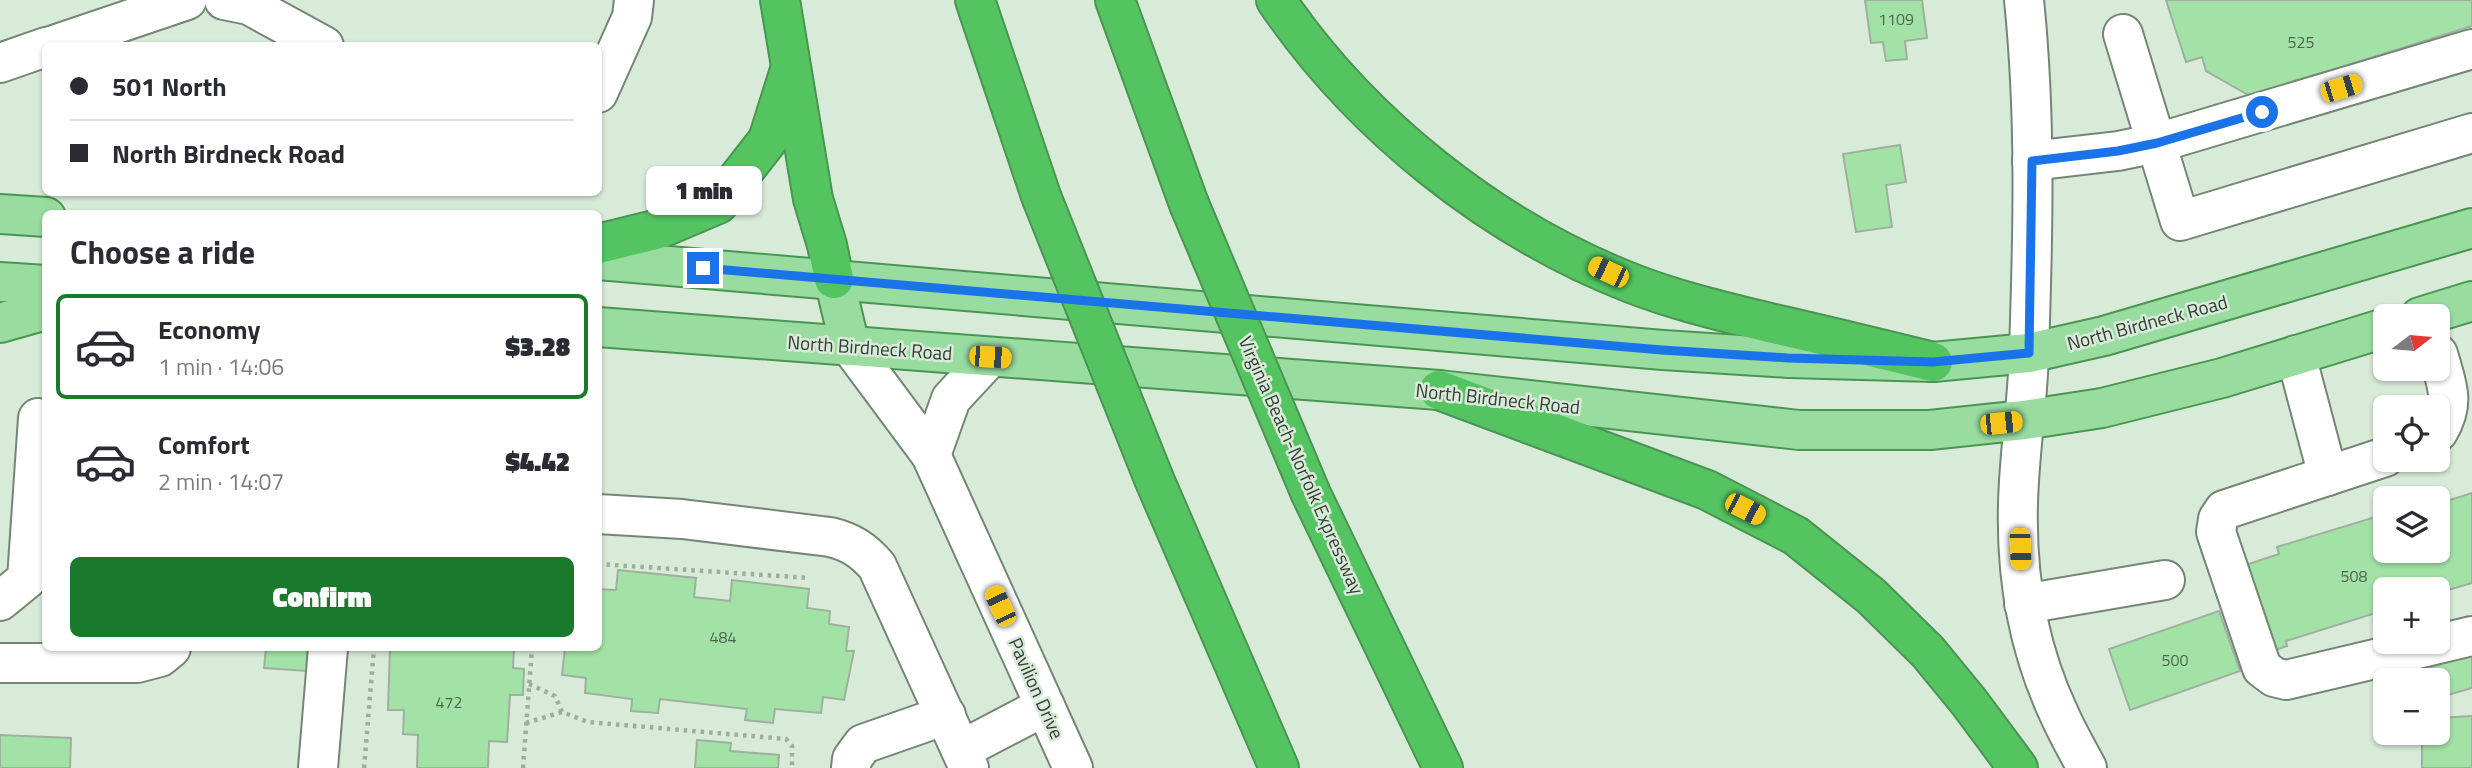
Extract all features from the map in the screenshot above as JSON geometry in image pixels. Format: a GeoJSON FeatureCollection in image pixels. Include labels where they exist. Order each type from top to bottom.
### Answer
{"type":"FeatureCollection","features":[{"type":"Feature","properties":{"kind":"highway"},"geometry":{"type":"LineString","coordinates":[[780,0],[813,199],[834,279]]}},
{"type":"Feature","properties":{"kind":"highway"},"geometry":{"type":"LineString","coordinates":[[975,0],[1041,196],[1153,479],[1279,768]]}},
{"type":"Feature","properties":{"kind":"highway","name":"Virginia Beach-Norfolk Expressway"},"geometry":{"type":"LineString","coordinates":[[1115,0],[1189,204],[1311,494],[1443,768]]}},
{"type":"Feature","properties":{"kind":"highway"},"geometry":{"type":"LineString","coordinates":[[1276,0],[1326,66],[1378,121],[1438,171],[1491,209],[1559,250],[1630,283],[1693,305],[1933,362]]}},
{"type":"Feature","properties":{"kind":"highway"},"geometry":{"type":"LineString","coordinates":[[602,243],[659,229],[718,204],[768,140],[791,67]]}},
{"type":"Feature","properties":{"kind":"highway"},"geometry":{"type":"LineString","coordinates":[[1439,390],[1707,489],[1796,536],[1871,596],[1928,652],[2018,768]]}},
{"type":"Feature","properties":{"kind":"main road"},"geometry":{"type":"LineString","coordinates":[[0,214],[42,217]]}},
{"type":"Feature","properties":{"kind":"main road","name":"North Birdneck Road"},"geometry":{"type":"LineString","coordinates":[[602,260],[1662,350],[1788,358],[1933,362],[2029,353],[2104,336],[2472,228]]}},
{"type":"Feature","properties":{"kind":"main road","name":"Pavilion Drive"},"geometry":{"type":"LineString","coordinates":[[834,279],[850,345]]}},
{"type":"Feature","properties":{"kind":"main road"},"geometry":{"type":"LineString","coordinates":[[0,282],[42,285]]}},
{"type":"Feature","properties":{"kind":"main road"},"geometry":{"type":"LineString","coordinates":[[2450,308],[2472,301]]}},
{"type":"Feature","properties":{"kind":"main road"},"geometry":{"type":"LineString","coordinates":[[0,323],[42,311]]}},
{"type":"Feature","properties":{"kind":"main road","name":"North Birdneck Road"},"geometry":{"type":"LineString","coordinates":[[602,327],[1439,390],[1799,430],[1930,430],[2102,408],[2222,378],[2373,332]]}},
{"type":"Feature","properties":{"kind":"street"},"geometry":{"type":"LineString","coordinates":[[63,42],[187,0]]}},
{"type":"Feature","properties":{"kind":"street"},"geometry":{"type":"LineString","coordinates":[[224,0],[249,5],[317,42]]}},
{"type":"Feature","properties":{"kind":"street"},"geometry":{"type":"LineString","coordinates":[[602,84],[632,17],[634,0]]}},
{"type":"Feature","properties":{"kind":"street"},"geometry":{"type":"LineString","coordinates":[[2024,0],[2030,59],[2032,161],[2029,353],[2018,506],[2024,604],[2037,655],[2059,716],[2087,768]]}},
{"type":"Feature","properties":{"kind":"street"},"geometry":{"type":"LineString","coordinates":[[2123,34],[2180,221],[2472,132]]}},
{"type":"Feature","properties":{"kind":"street"},"geometry":{"type":"LineString","coordinates":[[0,63],[42,48]]}},
{"type":"Feature","properties":{"kind":"street"},"geometry":{"type":"LineString","coordinates":[[2032,161],[2118,151],[2157,143],[2472,49]]}},
{"type":"Feature","properties":{"kind":"street","name":"Pavilion Drive"},"geometry":{"type":"LineString","coordinates":[[850,345],[931,455],[1045,706],[1065,765]]}},
{"type":"Feature","properties":{"kind":"street"},"geometry":{"type":"LineString","coordinates":[[2296,355],[2328,476]]}},
{"type":"Feature","properties":{"kind":"street"},"geometry":{"type":"LineString","coordinates":[[931,455],[951,399],[990,357]]}},
{"type":"Feature","properties":{"kind":"street"},"geometry":{"type":"LineString","coordinates":[[0,601],[27,579],[38,418],[42,418]]}},
{"type":"Feature","properties":{"kind":"street"},"geometry":{"type":"LineString","coordinates":[[2373,461],[2224,510],[2218,519],[2216,532],[2262,668],[2274,677],[2286,680],[2472,636]]}},
{"type":"Feature","properties":{"kind":"street"},"geometry":{"type":"LineString","coordinates":[[602,514],[682,519],[830,537],[849,542],[864,552],[877,566],[965,759],[1045,706]]}},
{"type":"Feature","properties":{"kind":"street"},"geometry":{"type":"LineString","coordinates":[[2024,604],[2165,580]]}},
{"type":"Feature","properties":{"kind":"street"},"geometry":{"type":"LineString","coordinates":[[0,663],[137,663],[160,657],[167,651]]}},
{"type":"Feature","properties":{"kind":"street"},"geometry":{"type":"LineString","coordinates":[[318,768],[328,651]]}},
{"type":"Feature","properties":{"kind":"street"},"geometry":{"type":"LineString","coordinates":[[851,768],[852,759],[863,744],[946,715]]}},
{"type":"Feature","properties":{"kind":"path"},"geometry":{"type":"LineString","coordinates":[[602,564],[810,578]]}},
{"type":"Feature","properties":{"kind":"path"},"geometry":{"type":"LineString","coordinates":[[364,768],[374,651]]}},
{"type":"Feature","properties":{"kind":"path"},"geometry":{"type":"LineString","coordinates":[[523,768],[532,651]]}},
{"type":"Feature","properties":{"kind":"path"},"geometry":{"type":"LineString","coordinates":[[529,684],[555,696],[562,712]]}},
{"type":"Feature","properties":{"kind":"path"},"geometry":{"type":"LineString","coordinates":[[526,723],[562,712],[588,722],[786,739],[792,746],[792,768]]}},
{"type":"Feature","properties":{"kind":"building"},"geometry":{"type":"Polygon","coordinates":[[[1865,0],[1922,0],[1927,38],[1905,41],[1907,59],[1886,61],[1883,42],[1871,43],[1865,0]]]}},
{"type":"Feature","properties":{"kind":"building"},"geometry":{"type":"Polygon","coordinates":[[[2166,0],[2472,0],[2472,26],[2250,96],[2206,71],[2202,57],[2186,62],[2166,0]]]}},
{"type":"Feature","properties":{"kind":"building"},"geometry":{"type":"Polygon","coordinates":[[[1900,145],[1906,182],[1886,185],[1892,227],[1856,232],[1843,154],[1900,145]]]}},
{"type":"Feature","properties":{"kind":"building"},"geometry":{"type":"Polygon","coordinates":[[[2472,493],[2472,583],[2450,589],[2450,577],[2373,577],[2373,614],[2286,641],[2287,646],[2273,651],[2233,569],[2279,554],[2277,547],[2373,518],[2373,563],[2450,563],[2450,500],[2472,493]]]}},
{"type":"Feature","properties":{"kind":"building"},"geometry":{"type":"Polygon","coordinates":[[[618,570],[696,578],[694,597],[730,601],[732,580],[809,589],[807,608],[830,611],[829,624],[849,627],[846,651],[854,651],[844,700],[823,697],[821,713],[775,709],[773,723],[745,720],[747,709],[660,699],[658,713],[631,711],[632,699],[585,693],[586,678],[562,675],[565,651],[602,651],[602,589],[616,590],[618,570]]]}},
{"type":"Feature","properties":{"kind":"building"},"geometry":{"type":"Polygon","coordinates":[[[2219,611],[2240,671],[2130,710],[2109,649],[2219,611]]]}},
{"type":"Feature","properties":{"kind":"building"},"geometry":{"type":"Polygon","coordinates":[[[266,651],[310,651],[308,671],[264,668],[266,651]]]}},
{"type":"Feature","properties":{"kind":"building"},"geometry":{"type":"Polygon","coordinates":[[[390,651],[514,651],[513,668],[524,669],[523,695],[510,695],[507,742],[489,741],[488,768],[417,768],[418,735],[403,734],[404,710],[388,710],[390,651]]]}},
{"type":"Feature","properties":{"kind":"building"},"geometry":{"type":"Polygon","coordinates":[[[2472,655],[2472,688],[2450,694],[2450,668],[2428,668],[2472,655]]]}},
{"type":"Feature","properties":{"kind":"building"},"geometry":{"type":"Polygon","coordinates":[[[2472,716],[2472,768],[2422,768],[2422,745],[2450,745],[2450,717],[2472,716]]]}},
{"type":"Feature","properties":{"kind":"building"},"geometry":{"type":"Polygon","coordinates":[[[0,735],[71,738],[70,768],[0,768],[0,735]]]}},
{"type":"Feature","properties":{"kind":"building"},"geometry":{"type":"Polygon","coordinates":[[[697,740],[731,743],[730,751],[779,755],[778,768],[695,768],[697,740]]]}},
{"type":"Feature","properties":{"kind":"route"},"geometry":{"type":"LineString","coordinates":[[703,268],[1662,350],[1788,358],[1933,362],[2029,353],[2032,161],[2118,151],[2157,143],[2262,112]]}}]}
